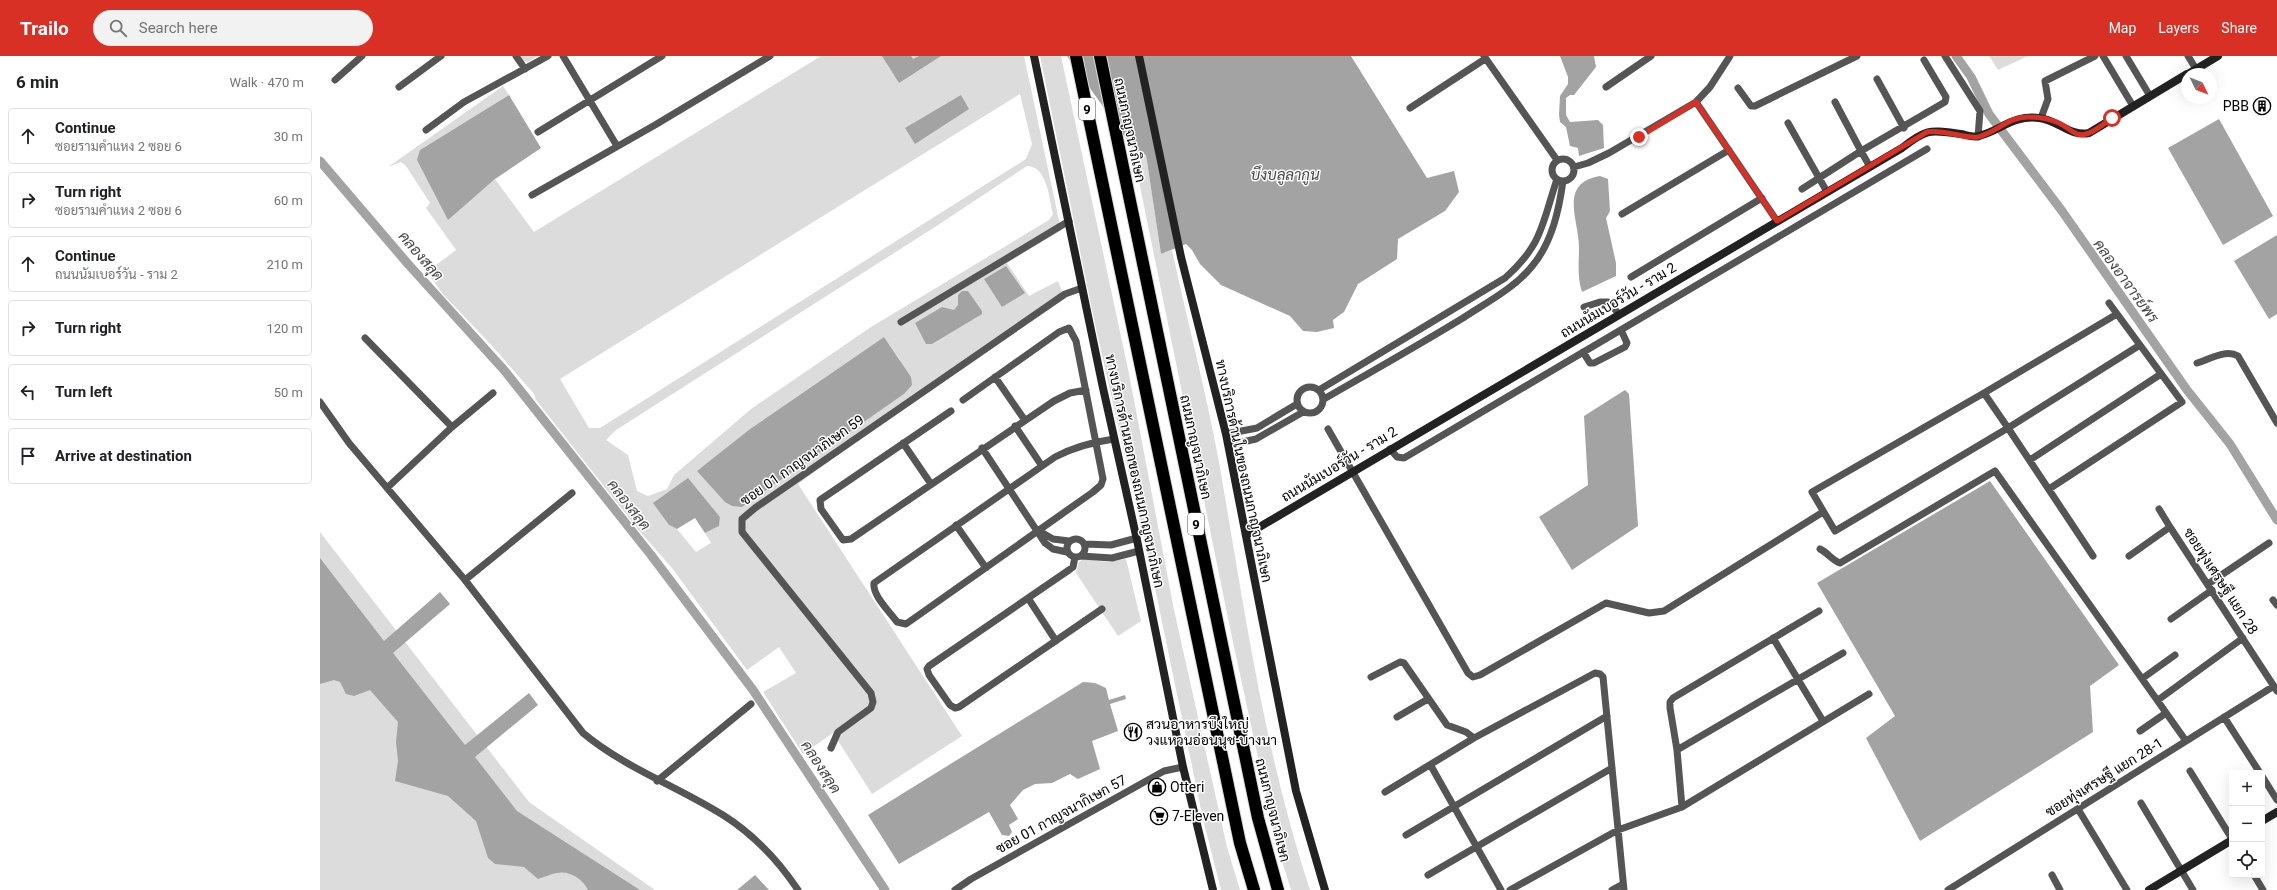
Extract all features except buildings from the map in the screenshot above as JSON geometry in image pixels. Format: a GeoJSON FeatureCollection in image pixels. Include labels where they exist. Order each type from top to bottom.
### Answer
{"type":"FeatureCollection","features":[{"type":"Feature","properties":{"kind":"highway","name":"9"},"geometry":{"type":"LineString","coordinates":[[1076,56],[1240,843],[1254,890]]}},
{"type":"Feature","properties":{"kind":"highway","name":"ถนนกาญจนาภิเษก"},"geometry":{"type":"LineString","coordinates":[[1100,56],[1258,818],[1278,890]]}},
{"type":"Feature","properties":{"kind":"main road","name":"ทางบริการด้านนอกของถนนกาญจนาภิเษก"},"geometry":{"type":"LineString","coordinates":[[1034,56],[1114,439],[1137,538],[1183,767],[1214,890]]}},
{"type":"Feature","properties":{"kind":"main road","name":"ทางบริการด้านในของถนนกาญจนาภิเษก"},"geometry":{"type":"LineString","coordinates":[[1140,56],[1181,257],[1229,445],[1296,791],[1325,890]]}},
{"type":"Feature","properties":{"kind":"main road"},"geometry":{"type":"LineString","coordinates":[[2197,68],[2213,57]]}},
{"type":"Feature","properties":{"kind":"main road"},"geometry":{"type":"LineString","coordinates":[[1978,137],[2011,120],[2028,116],[2041,118],[2060,124],[2070,132],[2079,135],[2089,133],[2181,78]]}},
{"type":"Feature","properties":{"kind":"main road","name":"ถนนนัมเบอร์วัน - ราม 2"},"geometry":{"type":"LineString","coordinates":[[1246,535],[1902,148],[1920,134],[1934,130],[1978,137]]}},
{"type":"Feature","properties":{"kind":"main road"},"geometry":{"type":"LineString","coordinates":[[2265,819],[2277,812]]}},
{"type":"Feature","properties":{"kind":"main road"},"geometry":{"type":"LineString","coordinates":[[2149,890],[2229,842]]}},
{"type":"Feature","properties":{"kind":"street"},"geometry":{"type":"LineString","coordinates":[[335,80],[362,56]]}},
{"type":"Feature","properties":{"kind":"street"},"geometry":{"type":"LineString","coordinates":[[399,87],[441,56]]}},
{"type":"Feature","properties":{"kind":"street"},"geometry":{"type":"LineString","coordinates":[[516,56],[525,69]]}},
{"type":"Feature","properties":{"kind":"street"},"geometry":{"type":"LineString","coordinates":[[426,130],[464,102],[493,84],[548,56]]}},
{"type":"Feature","properties":{"kind":"street"},"geometry":{"type":"LineString","coordinates":[[563,56],[617,146]]}},
{"type":"Feature","properties":{"kind":"street"},"geometry":{"type":"LineString","coordinates":[[538,132],[591,101],[662,56]]}},
{"type":"Feature","properties":{"kind":"street"},"geometry":{"type":"LineString","coordinates":[[532,195],[770,56]]}},
{"type":"Feature","properties":{"kind":"street"},"geometry":{"type":"LineString","coordinates":[[1606,87],[1651,56]]}},
{"type":"Feature","properties":{"kind":"street"},"geometry":{"type":"LineString","coordinates":[[1574,167],[1588,163],[1609,153],[1696,102],[1710,87],[1730,56]]}},
{"type":"Feature","properties":{"kind":"street"},"geometry":{"type":"LineString","coordinates":[[1738,88],[1750,106],[1755,106],[1857,56]]}},
{"type":"Feature","properties":{"kind":"street"},"geometry":{"type":"LineString","coordinates":[[1945,56],[1980,111],[1978,137]]}},
{"type":"Feature","properties":{"kind":"street"},"geometry":{"type":"LineString","coordinates":[[2041,118],[2048,99],[2045,81],[2094,56]]}},
{"type":"Feature","properties":{"kind":"street"},"geometry":{"type":"LineString","coordinates":[[2103,56],[2133,106]]}},
{"type":"Feature","properties":{"kind":"street"},"geometry":{"type":"LineString","coordinates":[[2126,56],[2150,96]]}},
{"type":"Feature","properties":{"kind":"street"},"geometry":{"type":"LineString","coordinates":[[2188,56],[2195,68]]}},
{"type":"Feature","properties":{"kind":"street"},"geometry":{"type":"LineString","coordinates":[[1410,108],[1484,57],[1557,160]]}},
{"type":"Feature","properties":{"kind":"street"},"geometry":{"type":"LineString","coordinates":[[1802,189],[1945,102],[1946,97],[1924,60]]}},
{"type":"Feature","properties":{"kind":"street"},"geometry":{"type":"LineString","coordinates":[[1877,79],[1904,128]]}},
{"type":"Feature","properties":{"kind":"street"},"geometry":{"type":"LineString","coordinates":[[1696,102],[1777,221]]}},
{"type":"Feature","properties":{"kind":"street"},"geometry":{"type":"LineString","coordinates":[[1835,102],[1870,166]]}},
{"type":"Feature","properties":{"kind":"street"},"geometry":{"type":"LineString","coordinates":[[1788,123],[1827,192]]}},
{"type":"Feature","properties":{"kind":"street"},"geometry":{"type":"LineString","coordinates":[[1902,148],[1909,160]]}},
{"type":"Feature","properties":{"kind":"street"},"geometry":{"type":"LineString","coordinates":[[1390,449],[1397,457],[1404,458],[1927,149]]}},
{"type":"Feature","properties":{"kind":"street"},"geometry":{"type":"LineString","coordinates":[[1622,214],[1729,150]]}},
{"type":"Feature","properties":{"kind":"street"},"geometry":{"type":"LineString","coordinates":[[1557,160],[1569,160],[1574,167]]}},
{"type":"Feature","properties":{"kind":"street"},"geometry":{"type":"LineString","coordinates":[[1557,160],[1552,167],[1552,172],[1560,180]]}},
{"type":"Feature","properties":{"kind":"street"},"geometry":{"type":"LineString","coordinates":[[1560,180],[1571,178],[1574,167]]}},
{"type":"Feature","properties":{"kind":"street"},"geometry":{"type":"LineString","coordinates":[[1319,390],[1505,278],[1525,259],[1537,241],[1560,180]]}},
{"type":"Feature","properties":{"kind":"street"},"geometry":{"type":"LineString","coordinates":[[1324,399],[1419,345],[1502,293],[1519,280],[1533,266],[1549,238],[1560,180]]}},
{"type":"Feature","properties":{"kind":"street"},"geometry":{"type":"LineString","coordinates":[[1630,277],[1762,198]]}},
{"type":"Feature","properties":{"kind":"street"},"geometry":{"type":"LineString","coordinates":[[1808,203],[1816,215]]}},
{"type":"Feature","properties":{"kind":"street"},"geometry":{"type":"LineString","coordinates":[[901,322],[1069,221]]}},
{"type":"Feature","properties":{"kind":"street"},"geometry":{"type":"LineString","coordinates":[[1712,259],[1720,272]]}},
{"type":"Feature","properties":{"kind":"street","name":"ซอย 01 กาญจนาภิเษก 59"},"geometry":{"type":"LineString","coordinates":[[831,748],[838,732],[871,708],[873,702],[871,693],[742,532],[742,519],[761,503],[1058,298],[1082,288]]}},
{"type":"Feature","properties":{"kind":"street"},"geometry":{"type":"LineString","coordinates":[[1584,307],[1600,302],[1608,302],[1619,314]]}},
{"type":"Feature","properties":{"kind":"street"},"geometry":{"type":"LineString","coordinates":[[2049,489],[2182,402],[2109,303]]}},
{"type":"Feature","properties":{"kind":"street"},"geometry":{"type":"LineString","coordinates":[[2117,314],[1812,492],[1835,531],[2008,428],[2140,345]]}},
{"type":"Feature","properties":{"kind":"street"},"geometry":{"type":"LineString","coordinates":[[963,400],[1059,332],[1069,328],[1076,341],[1086,390],[1096,442],[1103,479],[1101,485],[906,624],[897,622],[873,588],[874,583],[1042,466],[1071,449],[1096,442],[1114,439]]}},
{"type":"Feature","properties":{"kind":"street"},"geometry":{"type":"LineString","coordinates":[[1569,344],[1592,364],[1625,347],[1627,343],[1621,330]]}},
{"type":"Feature","properties":{"kind":"street"},"geometry":{"type":"LineString","coordinates":[[365,338],[452,427]]}},
{"type":"Feature","properties":{"kind":"street"},"geometry":{"type":"LineString","coordinates":[[2197,363],[2226,353],[2232,353],[2238,356],[2277,423]]}},
{"type":"Feature","properties":{"kind":"street"},"geometry":{"type":"LineString","coordinates":[[2030,460],[2161,374]]}},
{"type":"Feature","properties":{"kind":"street"},"geometry":{"type":"LineString","coordinates":[[995,377],[1024,419]]}},
{"type":"Feature","properties":{"kind":"street"},"geometry":{"type":"LineString","coordinates":[[1312,387],[1319,390],[1324,399],[1322,407],[1317,412],[1310,414],[1303,412],[1297,404],[1298,395],[1303,389],[1312,387]]}},
{"type":"Feature","properties":{"kind":"street"},"geometry":{"type":"LineString","coordinates":[[950,411],[820,500],[820,509],[843,540],[851,539],[1024,419],[1063,396],[1086,390]]}},
{"type":"Feature","properties":{"kind":"street"},"geometry":{"type":"LineString","coordinates":[[387,488],[452,427],[493,393]]}},
{"type":"Feature","properties":{"kind":"street"},"geometry":{"type":"LineString","coordinates":[[1984,393],[2093,556]]}},
{"type":"Feature","properties":{"kind":"street"},"geometry":{"type":"LineString","coordinates":[[1482,395],[1490,408]]}},
{"type":"Feature","properties":{"kind":"street"},"geometry":{"type":"LineString","coordinates":[[320,402],[349,443],[465,580],[583,733],[607,751],[657,781],[694,798],[750,835],[786,872],[798,890]]}},
{"type":"Feature","properties":{"kind":"street"},"geometry":{"type":"LineString","coordinates":[[1226,434],[1257,428],[1297,404]]}},
{"type":"Feature","properties":{"kind":"street"},"geometry":{"type":"LineString","coordinates":[[1229,445],[1256,439],[1303,412]]}},
{"type":"Feature","properties":{"kind":"street"},"geometry":{"type":"LineString","coordinates":[[1015,426],[1042,466]]}},
{"type":"Feature","properties":{"kind":"street"},"geometry":{"type":"LineString","coordinates":[[1328,429],[1468,673],[1473,677],[1480,675],[1606,603],[1649,613],[1664,610],[1823,512]]}},
{"type":"Feature","properties":{"kind":"street"},"geometry":{"type":"LineString","coordinates":[[903,443],[931,484]]}},
{"type":"Feature","properties":{"kind":"street"},"geometry":{"type":"LineString","coordinates":[[982,448],[1039,530],[1045,543],[1054,549],[1078,556],[1112,558],[1139,550]]}},
{"type":"Feature","properties":{"kind":"street"},"geometry":{"type":"LineString","coordinates":[[1820,549],[1828,553],[1833,561],[1840,563],[1995,472],[2143,678],[2186,741]]}},
{"type":"Feature","properties":{"kind":"street"},"geometry":{"type":"LineString","coordinates":[[465,580],[572,493]]}},
{"type":"Feature","properties":{"kind":"street"},"geometry":{"type":"LineString","coordinates":[[2159,508],[2170,527]]}},
{"type":"Feature","properties":{"kind":"street"},"geometry":{"type":"LineString","coordinates":[[956,525],[986,568]]}},
{"type":"Feature","properties":{"kind":"street","name":"ซอยทุ่งเศรษฐี แยก 28"},"geometry":{"type":"LineString","coordinates":[[2129,556],[2170,527],[2275,689]]}},
{"type":"Feature","properties":{"kind":"street"},"geometry":{"type":"LineString","coordinates":[[1039,530],[1053,539],[1069,541],[1078,538],[1085,544],[1110,545],[1137,538]]}},
{"type":"Feature","properties":{"kind":"street"},"geometry":{"type":"LineString","coordinates":[[1067,552],[1066,546],[1069,541]]}},
{"type":"Feature","properties":{"kind":"street"},"geometry":{"type":"LineString","coordinates":[[2171,619],[2210,587],[2269,543]]}},
{"type":"Feature","properties":{"kind":"street"},"geometry":{"type":"LineString","coordinates":[[1085,544],[1085,551],[1078,556],[1073,567],[929,666],[927,669],[929,675],[955,708],[1102,609]]}},
{"type":"Feature","properties":{"kind":"street"},"geometry":{"type":"LineString","coordinates":[[1028,598],[1056,640]]}},
{"type":"Feature","properties":{"kind":"street"},"geometry":{"type":"LineString","coordinates":[[1682,807],[1677,750],[1670,708],[1673,698],[1819,611]]}},
{"type":"Feature","properties":{"kind":"street"},"geometry":{"type":"LineString","coordinates":[[1773,638],[1824,721]]}},
{"type":"Feature","properties":{"kind":"street"},"geometry":{"type":"LineString","coordinates":[[2158,700],[2243,638]]}},
{"type":"Feature","properties":{"kind":"street"},"geometry":{"type":"LineString","coordinates":[[1677,750],[1843,653]]}},
{"type":"Feature","properties":{"kind":"street"},"geometry":{"type":"LineString","coordinates":[[2143,678],[2175,654]]}},
{"type":"Feature","properties":{"kind":"street"},"geometry":{"type":"LineString","coordinates":[[1371,677],[1402,662],[1406,664],[1446,725],[1469,733],[1474,738]]}},
{"type":"Feature","properties":{"kind":"street"},"geometry":{"type":"LineString","coordinates":[[1385,792],[1474,738],[1595,673],[1603,677],[1623,887],[1612,890]]}},
{"type":"Feature","properties":{"kind":"street","name":"ซอยทุ่งเศรษฐี แยก 28-1"},"geometry":{"type":"LineString","coordinates":[[1948,890],[2224,717],[2275,689]]}},
{"type":"Feature","properties":{"kind":"street"},"geometry":{"type":"LineString","coordinates":[[1510,890],[1618,830],[1682,807],[1869,694]]}},
{"type":"Feature","properties":{"kind":"street"},"geometry":{"type":"LineString","coordinates":[[1397,717],[1428,699]]}},
{"type":"Feature","properties":{"kind":"street"},"geometry":{"type":"LineString","coordinates":[[657,781],[751,704]]}},
{"type":"Feature","properties":{"kind":"street"},"geometry":{"type":"LineString","coordinates":[[2140,731],[2166,712]]}},
{"type":"Feature","properties":{"kind":"street"},"geometry":{"type":"LineString","coordinates":[[1406,834],[1607,716]]}},
{"type":"Feature","properties":{"kind":"street"},"geometry":{"type":"LineString","coordinates":[[2224,717],[2258,770]]}},
{"type":"Feature","properties":{"kind":"street"},"geometry":{"type":"LineString","coordinates":[[1430,766],[1501,890]]}},
{"type":"Feature","properties":{"kind":"street","name":"ซอย 01 กาญจนากิเษก 57"},"geometry":{"type":"LineString","coordinates":[[955,890],[961,884],[1158,774],[1183,767]]}},
{"type":"Feature","properties":{"kind":"street"},"geometry":{"type":"LineString","coordinates":[[1428,876],[1612,768]]}},
{"type":"Feature","properties":{"kind":"street"},"geometry":{"type":"LineString","coordinates":[[2190,771],[2229,835]]}},
{"type":"Feature","properties":{"kind":"street"},"geometry":{"type":"LineString","coordinates":[[2265,781],[2277,800]]}},
{"type":"Feature","properties":{"kind":"street"},"geometry":{"type":"LineString","coordinates":[[2141,803],[2192,890]]}},
{"type":"Feature","properties":{"kind":"street"},"geometry":{"type":"LineString","coordinates":[[2078,809],[2127,890]]}},
{"type":"Feature","properties":{"kind":"street"},"geometry":{"type":"LineString","coordinates":[[2052,875],[2060,890]]}},
{"type":"Feature","properties":{"kind":"street"},"geometry":{"type":"LineString","coordinates":[[2256,878],[2263,890]]}},
{"type":"Feature","properties":{"kind":"shaded area"},"geometry":{"type":"Polygon","coordinates":[[[519,56],[538,56],[528,62],[524,61],[519,56]]]}},
{"type":"Feature","properties":{"kind":"shaded area"},"geometry":{"type":"Polygon","coordinates":[[[821,56],[1024,56],[1061,230],[1007,263],[1029,296],[1058,281],[1062,291],[1060,294],[798,484],[962,736],[872,794],[833,733],[803,754],[763,692],[796,673],[779,647],[747,670],[672,568],[641,533],[536,400],[534,394],[494,348],[442,293],[427,272],[456,250],[426,208],[430,203],[406,166],[401,162],[388,167],[503,86],[509,95],[420,150],[448,219],[495,179],[534,232],[821,56]],[[1020,94],[560,379],[589,428],[600,428],[1026,159],[1032,144],[1020,94]],[[1027,166],[935,227],[616,430],[606,440],[628,455],[637,491],[648,496],[667,489],[674,475],[751,409],[871,327],[1049,220],[1053,214],[1046,184],[1039,171],[1034,167],[1027,166]],[[884,337],[750,429],[698,471],[732,506],[742,506],[904,394],[900,360],[884,337]],[[688,479],[681,484],[669,525],[677,529],[696,552],[711,543],[705,533],[719,526],[720,517],[688,479]]]}},
{"type":"Feature","properties":{"kind":"shaded area"},"geometry":{"type":"Polygon","coordinates":[[[1040,56],[1061,56],[1129,374],[1174,610],[1227,847],[1240,890],[1221,890],[1203,819],[1151,569],[1096,329],[1040,56]]]}},
{"type":"Feature","properties":{"kind":"shaded area"},"geometry":{"type":"Polygon","coordinates":[[[1989,56],[2028,56],[1998,70],[1989,56]]]}},
{"type":"Feature","properties":{"kind":"shaded area"},"geometry":{"type":"Polygon","coordinates":[[[1132,147],[1146,155],[1161,254],[1172,250],[1214,435],[1247,624],[1268,731],[1294,838],[1310,890],[1291,890],[1277,845],[1231,633],[1132,147]]]}},
{"type":"Feature","properties":{"kind":"shaded area"},"geometry":{"type":"Polygon","coordinates":[[[320,532],[529,802],[655,890],[320,890],[320,532]]]}},
{"type":"Feature","properties":{"kind":"shaded area"},"geometry":{"type":"Polygon","coordinates":[[[1084,559],[1108,562],[1126,559],[1141,621],[1118,636],[1076,573],[1079,562],[1084,559]]]}},
{"type":"Feature","properties":{"kind":"water"},"geometry":{"type":"Polygon","coordinates":[[[882,56],[911,56],[913,59],[919,56],[941,56],[899,83],[882,56]]]}},
{"type":"Feature","properties":{"kind":"water","name":"บึงบลูลากูน"},"geometry":{"type":"Polygon","coordinates":[[[1067,56],[1351,56],[1427,178],[1454,171],[1459,192],[1445,211],[1398,239],[1397,259],[1358,284],[1344,312],[1333,320],[1334,328],[1317,332],[1303,331],[1290,316],[1221,285],[1200,264],[1192,250],[1186,244],[1161,254],[1146,155],[1132,147],[1067,56]]]}},
{"type":"Feature","properties":{"kind":"water"},"geometry":{"type":"Polygon","coordinates":[[[1560,56],[1594,56],[1596,67],[1574,95],[1570,95],[1566,98],[1566,115],[1570,122],[1598,120],[1603,125],[1604,148],[1579,156],[1578,148],[1570,146],[1566,127],[1560,122],[1559,115],[1560,96],[1568,84],[1568,77],[1560,56]]]}},
{"type":"Feature","properties":{"kind":"water"},"geometry":{"type":"Polygon","coordinates":[[[509,95],[541,148],[495,179],[448,220],[417,160],[420,150],[509,95]]]}},
{"type":"Feature","properties":{"kind":"water"},"geometry":{"type":"Polygon","coordinates":[[[961,95],[969,109],[915,144],[905,128],[961,95]]]}},
{"type":"Feature","properties":{"kind":"water"},"geometry":{"type":"Polygon","coordinates":[[[2219,119],[2273,216],[2223,245],[2168,148],[2219,119]]]}},
{"type":"Feature","properties":{"kind":"water"},"geometry":{"type":"Polygon","coordinates":[[[1600,176],[1608,179],[1610,211],[1606,218],[1616,263],[1616,276],[1582,292],[1579,275],[1578,235],[1574,213],[1575,194],[1579,186],[1587,180],[1600,176]]]}},
{"type":"Feature","properties":{"kind":"water"},"geometry":{"type":"Polygon","coordinates":[[[2277,235],[2277,314],[2269,319],[2234,261],[2277,235]]]}},
{"type":"Feature","properties":{"kind":"water"},"geometry":{"type":"Polygon","coordinates":[[[1006,266],[1025,293],[1002,307],[984,279],[1006,266]]]}},
{"type":"Feature","properties":{"kind":"water"},"geometry":{"type":"Polygon","coordinates":[[[962,291],[968,291],[982,311],[982,314],[932,344],[926,344],[915,323],[942,307],[954,310],[958,305],[958,295],[962,291]]]}},
{"type":"Feature","properties":{"kind":"water"},"geometry":{"type":"Polygon","coordinates":[[[884,337],[911,377],[912,385],[904,394],[742,507],[732,506],[725,502],[697,471],[750,429],[884,337]]]}},
{"type":"Feature","properties":{"kind":"water"},"geometry":{"type":"Polygon","coordinates":[[[1625,390],[1629,394],[1638,526],[1572,570],[1539,517],[1588,485],[1584,416],[1625,390]]]}},
{"type":"Feature","properties":{"kind":"water"},"geometry":{"type":"Polygon","coordinates":[[[688,478],[720,517],[719,526],[705,533],[695,518],[677,529],[669,525],[653,503],[688,478]]]}},
{"type":"Feature","properties":{"kind":"water"},"geometry":{"type":"Polygon","coordinates":[[[1990,481],[2119,665],[2090,686],[2093,732],[1920,841],[1866,738],[1895,716],[1817,583],[1990,481]]]}},
{"type":"Feature","properties":{"kind":"water"},"geometry":{"type":"Polygon","coordinates":[[[320,558],[384,641],[440,592],[450,604],[393,653],[465,745],[529,693],[538,705],[475,757],[517,811],[640,890],[588,890],[583,882],[571,874],[562,872],[554,873],[538,879],[524,867],[495,864],[488,858],[476,821],[448,796],[395,781],[398,761],[396,742],[398,722],[370,690],[354,696],[346,694],[340,682],[334,680],[320,684],[320,558]]]}},
{"type":"Feature","properties":{"kind":"water"},"geometry":{"type":"Polygon","coordinates":[[[1083,682],[1095,683],[1106,688],[1109,700],[1125,695],[1126,699],[1110,704],[1118,731],[1092,741],[1100,769],[1078,779],[1070,774],[1052,783],[1035,784],[1023,790],[1010,805],[1018,819],[1009,825],[1012,832],[1009,836],[1002,835],[989,812],[899,864],[868,815],[1083,682]]]}},
{"type":"Feature","properties":{"kind":"water"},"geometry":{"type":"Polygon","coordinates":[[[755,875],[769,890],[737,890],[755,875]]]}},
{"type":"Feature","properties":{"kind":"waterway","name":"คลองอาจารย์พร"},"geometry":{"type":"LineString","coordinates":[[1956,56],[1971,77],[1989,114],[2062,211],[2187,390],[2230,444],[2277,520]]}},
{"type":"Feature","properties":{"kind":"waterway","name":"คลองสลุด"},"geometry":{"type":"LineString","coordinates":[[320,161],[408,264],[504,370],[651,555],[753,690],[885,890]]}},
{"type":"Feature","properties":{"kind":"place","name":"PBB"},"geometry":{"type":"Point","coordinates":[2262,106]}},
{"type":"Feature","properties":{"kind":"place","name":"สวนอาหารบึงใหญ่ วงแหวนอ่อนนุช-บางนา"},"geometry":{"type":"Point","coordinates":[1133,732]}},
{"type":"Feature","properties":{"kind":"place","name":"Otteri"},"geometry":{"type":"Point","coordinates":[1157,787]}},
{"type":"Feature","properties":{"kind":"place","name":"7-Eleven"},"geometry":{"type":"Point","coordinates":[1159,816]}},
{"type":"Feature","properties":{"kind":"route"},"geometry":{"type":"LineString","coordinates":[[1639,137],[1696,102],[1777,221],[1902,148],[1920,134],[1934,130],[1978,137],[2011,120],[2028,116],[2041,118],[2060,124],[2070,132],[2079,135],[2089,133],[2112,118]]}}]}
